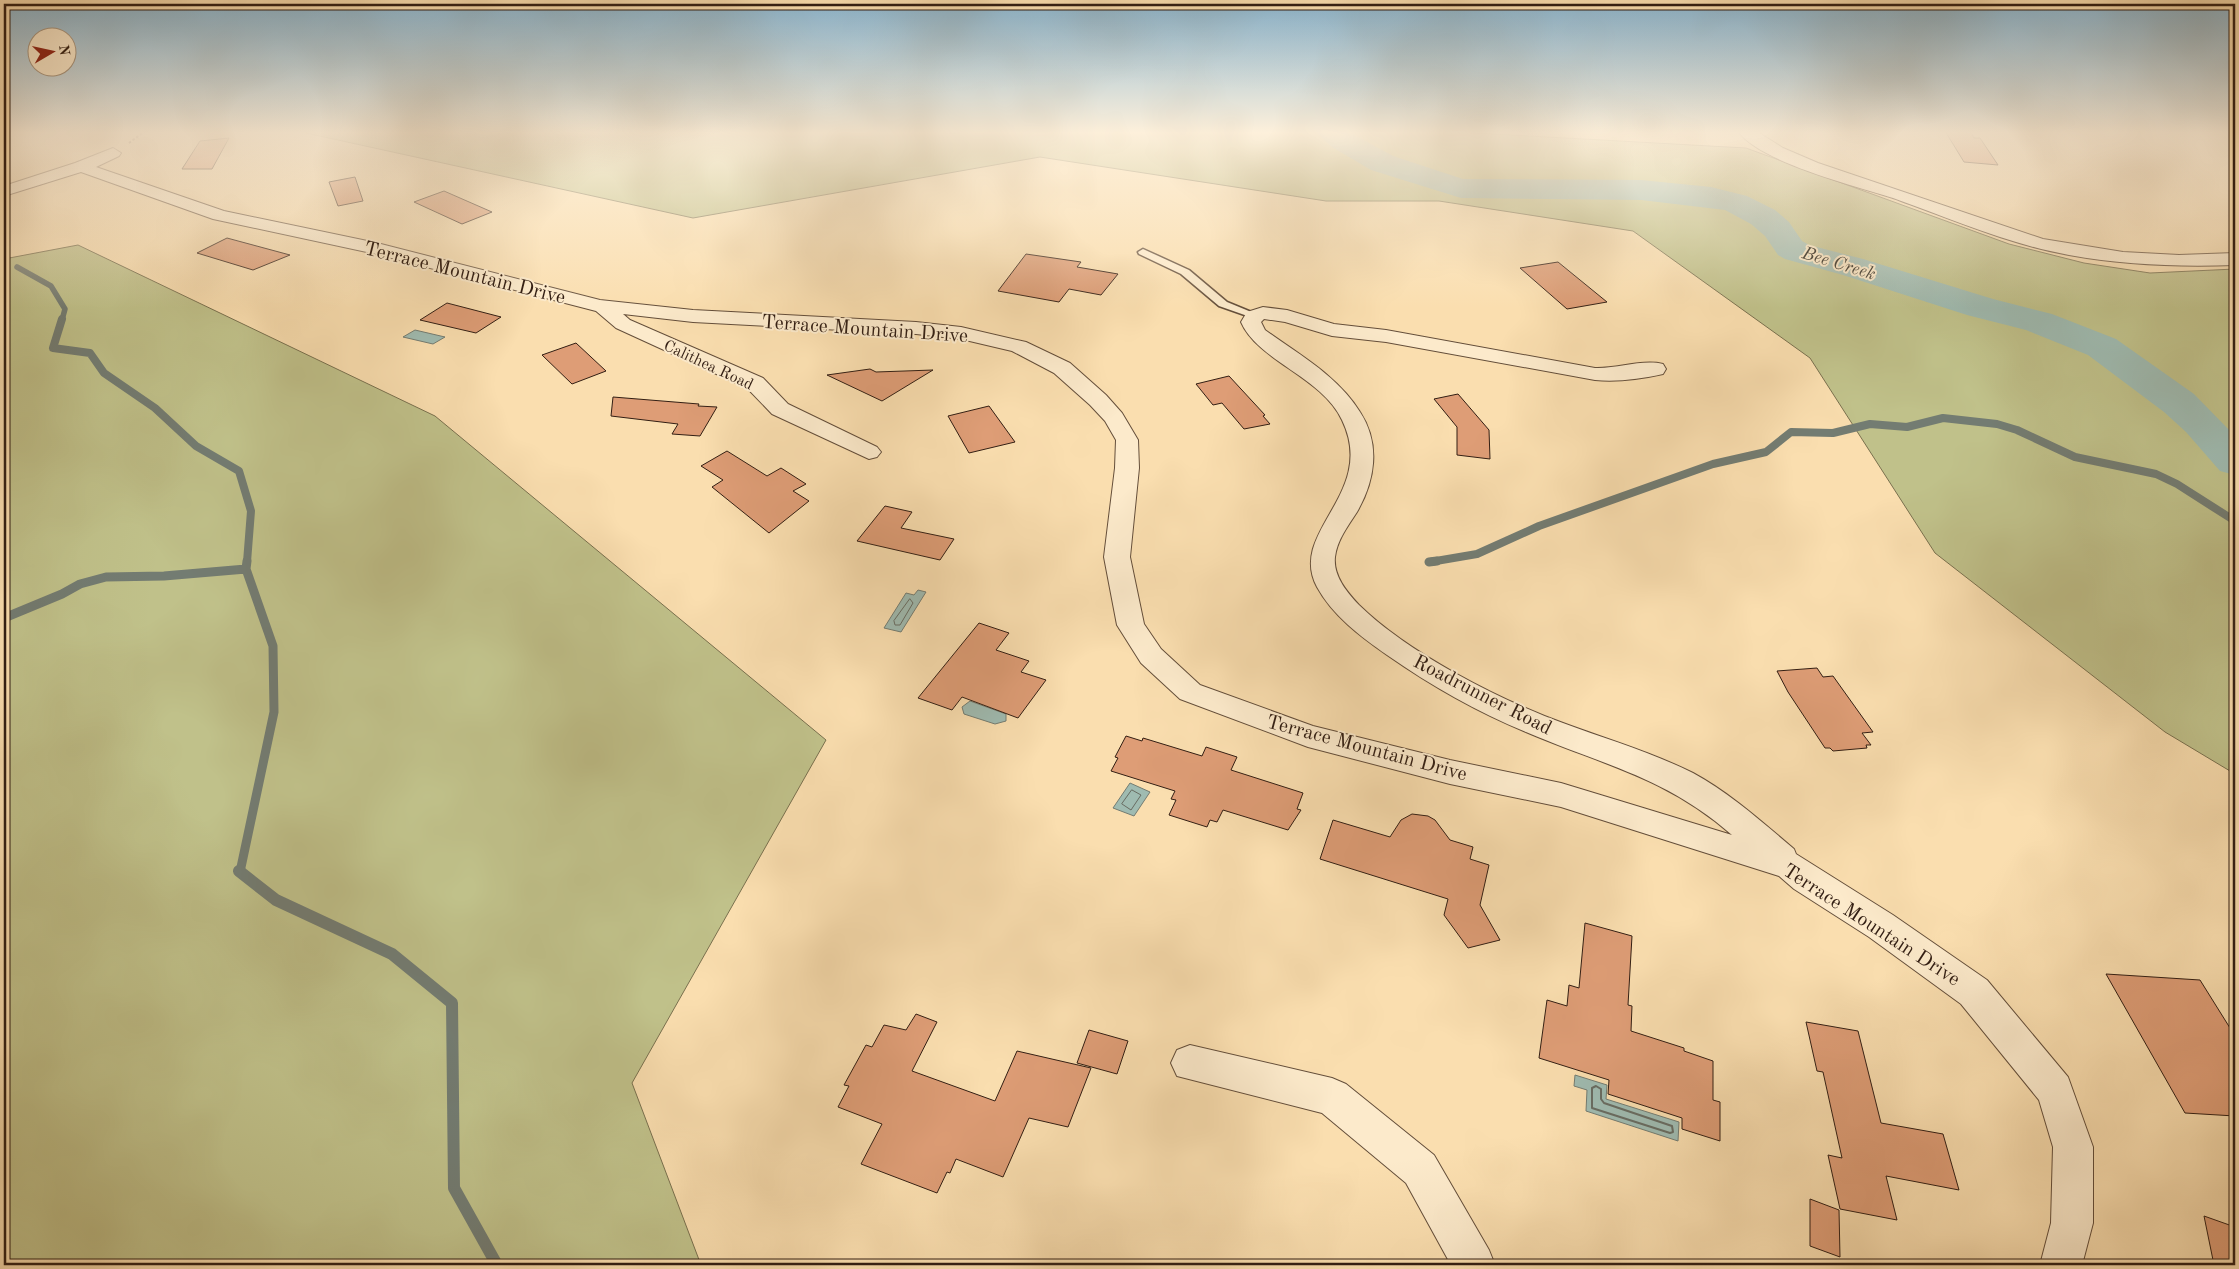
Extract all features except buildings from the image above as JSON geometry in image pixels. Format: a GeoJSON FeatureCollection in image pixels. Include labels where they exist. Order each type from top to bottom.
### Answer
{"type":"FeatureCollection","features":[{"type":"Feature","properties":{"kind":"street","name":"Terrace Mountain Drive"},"geometry":{"type":"LineString","coordinates":[[148,190],[220,215],[377,249],[600,306],[702,316],[916,328],[992,339],[1019,346],[1041,356],[1062,368],[1098,400],[1114,418],[1127,440],[1128,468],[1117,557],[1131,625],[1151,656],[1190,692],[1308,736],[1450,772],[1561,796],[1790,866],[1806,879],[1881,926],[1974,992],[2055,1090],[2072,1147],[2072,1223],[2062,1265]]}},
{"type":"Feature","properties":{"kind":"street"},"geometry":{"type":"LineString","coordinates":[[1886,190],[2012,236],[2047,245],[2121,259],[2235,259]]}},
{"type":"Feature","properties":{"kind":"street","name":"Calithea Road"},"geometry":{"type":"LineString","coordinates":[[600,306],[623,324],[755,383],[780,409],[868,452]]}},
{"type":"Feature","properties":{"kind":"street"},"geometry":{"type":"LineString","coordinates":[[1256,316],[1263,314],[1288,316],[1332,330],[1395,338],[1595,374],[1611,375],[1655,369]]}},
{"type":"Feature","properties":{"kind":"street","name":"Roadrunner Road"},"geometry":{"type":"LineString","coordinates":[[1256,316],[1251,322],[1256,333],[1326,387],[1350,412],[1362,443],[1361,465],[1354,493],[1327,538],[1322,558],[1326,580],[1342,602],[1365,626],[1439,676],[1536,724],[1667,774],[1719,804],[1790,866]]}},
{"type":"Feature","properties":{"kind":"street"},"geometry":{"type":"LineString","coordinates":[[1190,1063],[1332,1098],[1420,1169],[1474,1265]]}},
{"type":"Feature","properties":{"kind":"lane"},"geometry":{"type":"LineString","coordinates":[[1143,252],[1185,272],[1224,304],[1256,316]]}},
{"type":"Feature","properties":{"kind":"green space"},"geometry":{"type":"Polygon","coordinates":[[[567,190],[851,190],[693,218],[567,190]]]}},
{"type":"Feature","properties":{"kind":"green space"},"geometry":{"type":"Polygon","coordinates":[[[1256,190],[1862,190],[2009,244],[2084,263],[2150,273],[2235,269],[2235,774],[2165,732],[1935,553],[1810,358],[1633,231],[1439,201],[1326,201],[1256,190]]]}},
{"type":"Feature","properties":{"kind":"green space"},"geometry":{"type":"Polygon","coordinates":[[[78,245],[435,416],[826,740],[632,1083],[701,1265],[4,1265],[4,259],[78,245]]]}},
{"type":"Feature","properties":{"kind":"water"},"geometry":{"type":"Polygon","coordinates":[[[415,330],[445,337],[433,344],[403,337],[415,330]]]}},
{"type":"Feature","properties":{"kind":"water"},"geometry":{"type":"Polygon","coordinates":[[[918,590],[926,592],[901,632],[884,628],[906,593],[914,595],[918,590]]]}},
{"type":"Feature","properties":{"kind":"water"},"geometry":{"type":"Polygon","coordinates":[[[970,701],[1006,714],[1006,721],[995,724],[964,714],[962,707],[970,701]]]}},
{"type":"Feature","properties":{"kind":"water"},"geometry":{"type":"Polygon","coordinates":[[[1130,783],[1150,792],[1134,816],[1113,808],[1130,783]]]}},
{"type":"Feature","properties":{"kind":"water"},"geometry":{"type":"Polygon","coordinates":[[[1575,1075],[1607,1085],[1606,1099],[1679,1122],[1678,1141],[1586,1111],[1587,1090],[1574,1086],[1575,1075]]]}},
{"type":"Feature","properties":{"kind":"waterway","name":"Bee Creek"},"geometry":{"type":"LineString","coordinates":[[1643,190],[1711,197],[1736,203],[1763,217],[1777,229],[1790,248],[1797,252],[1813,258],[1851,266],[1980,307],[2039,322],[2102,347],[2179,403],[2201,423],[2235,462]]}},
{"type":"Feature","properties":{"kind":"waterway"},"geometry":{"type":"LineString","coordinates":[[17,267],[51,286],[65,309],[62,320]]}},
{"type":"Feature","properties":{"kind":"waterway"},"geometry":{"type":"LineString","coordinates":[[62,319],[53,348],[90,353],[104,373],[155,408],[196,446],[239,471],[251,511],[247,562]]}},
{"type":"Feature","properties":{"kind":"waterway"},"geometry":{"type":"LineString","coordinates":[[1433,562],[1477,554],[1539,526],[1713,464],[1766,452],[1791,432],[1833,433],[1870,424],[1907,427],[1943,418],[1997,424],[2017,430],[2075,457],[2156,474],[2177,484],[2235,521]]}},
{"type":"Feature","properties":{"kind":"waterway"},"geometry":{"type":"LineString","coordinates":[[246,569],[247,561]]}},
{"type":"Feature","properties":{"kind":"waterway"},"geometry":{"type":"LineString","coordinates":[[1433,562],[1437,561]]}},
{"type":"Feature","properties":{"kind":"waterway"},"geometry":{"type":"LineString","coordinates":[[4,618],[62,594],[80,584],[106,577],[164,576],[246,569]]}},
{"type":"Feature","properties":{"kind":"waterway"},"geometry":{"type":"LineString","coordinates":[[240,872],[274,712],[273,646],[246,569]]}},
{"type":"Feature","properties":{"kind":"waterway"},"geometry":{"type":"LineString","coordinates":[[240,872],[276,900],[392,954],[452,1003],[454,1188],[497,1265]]}}]}
